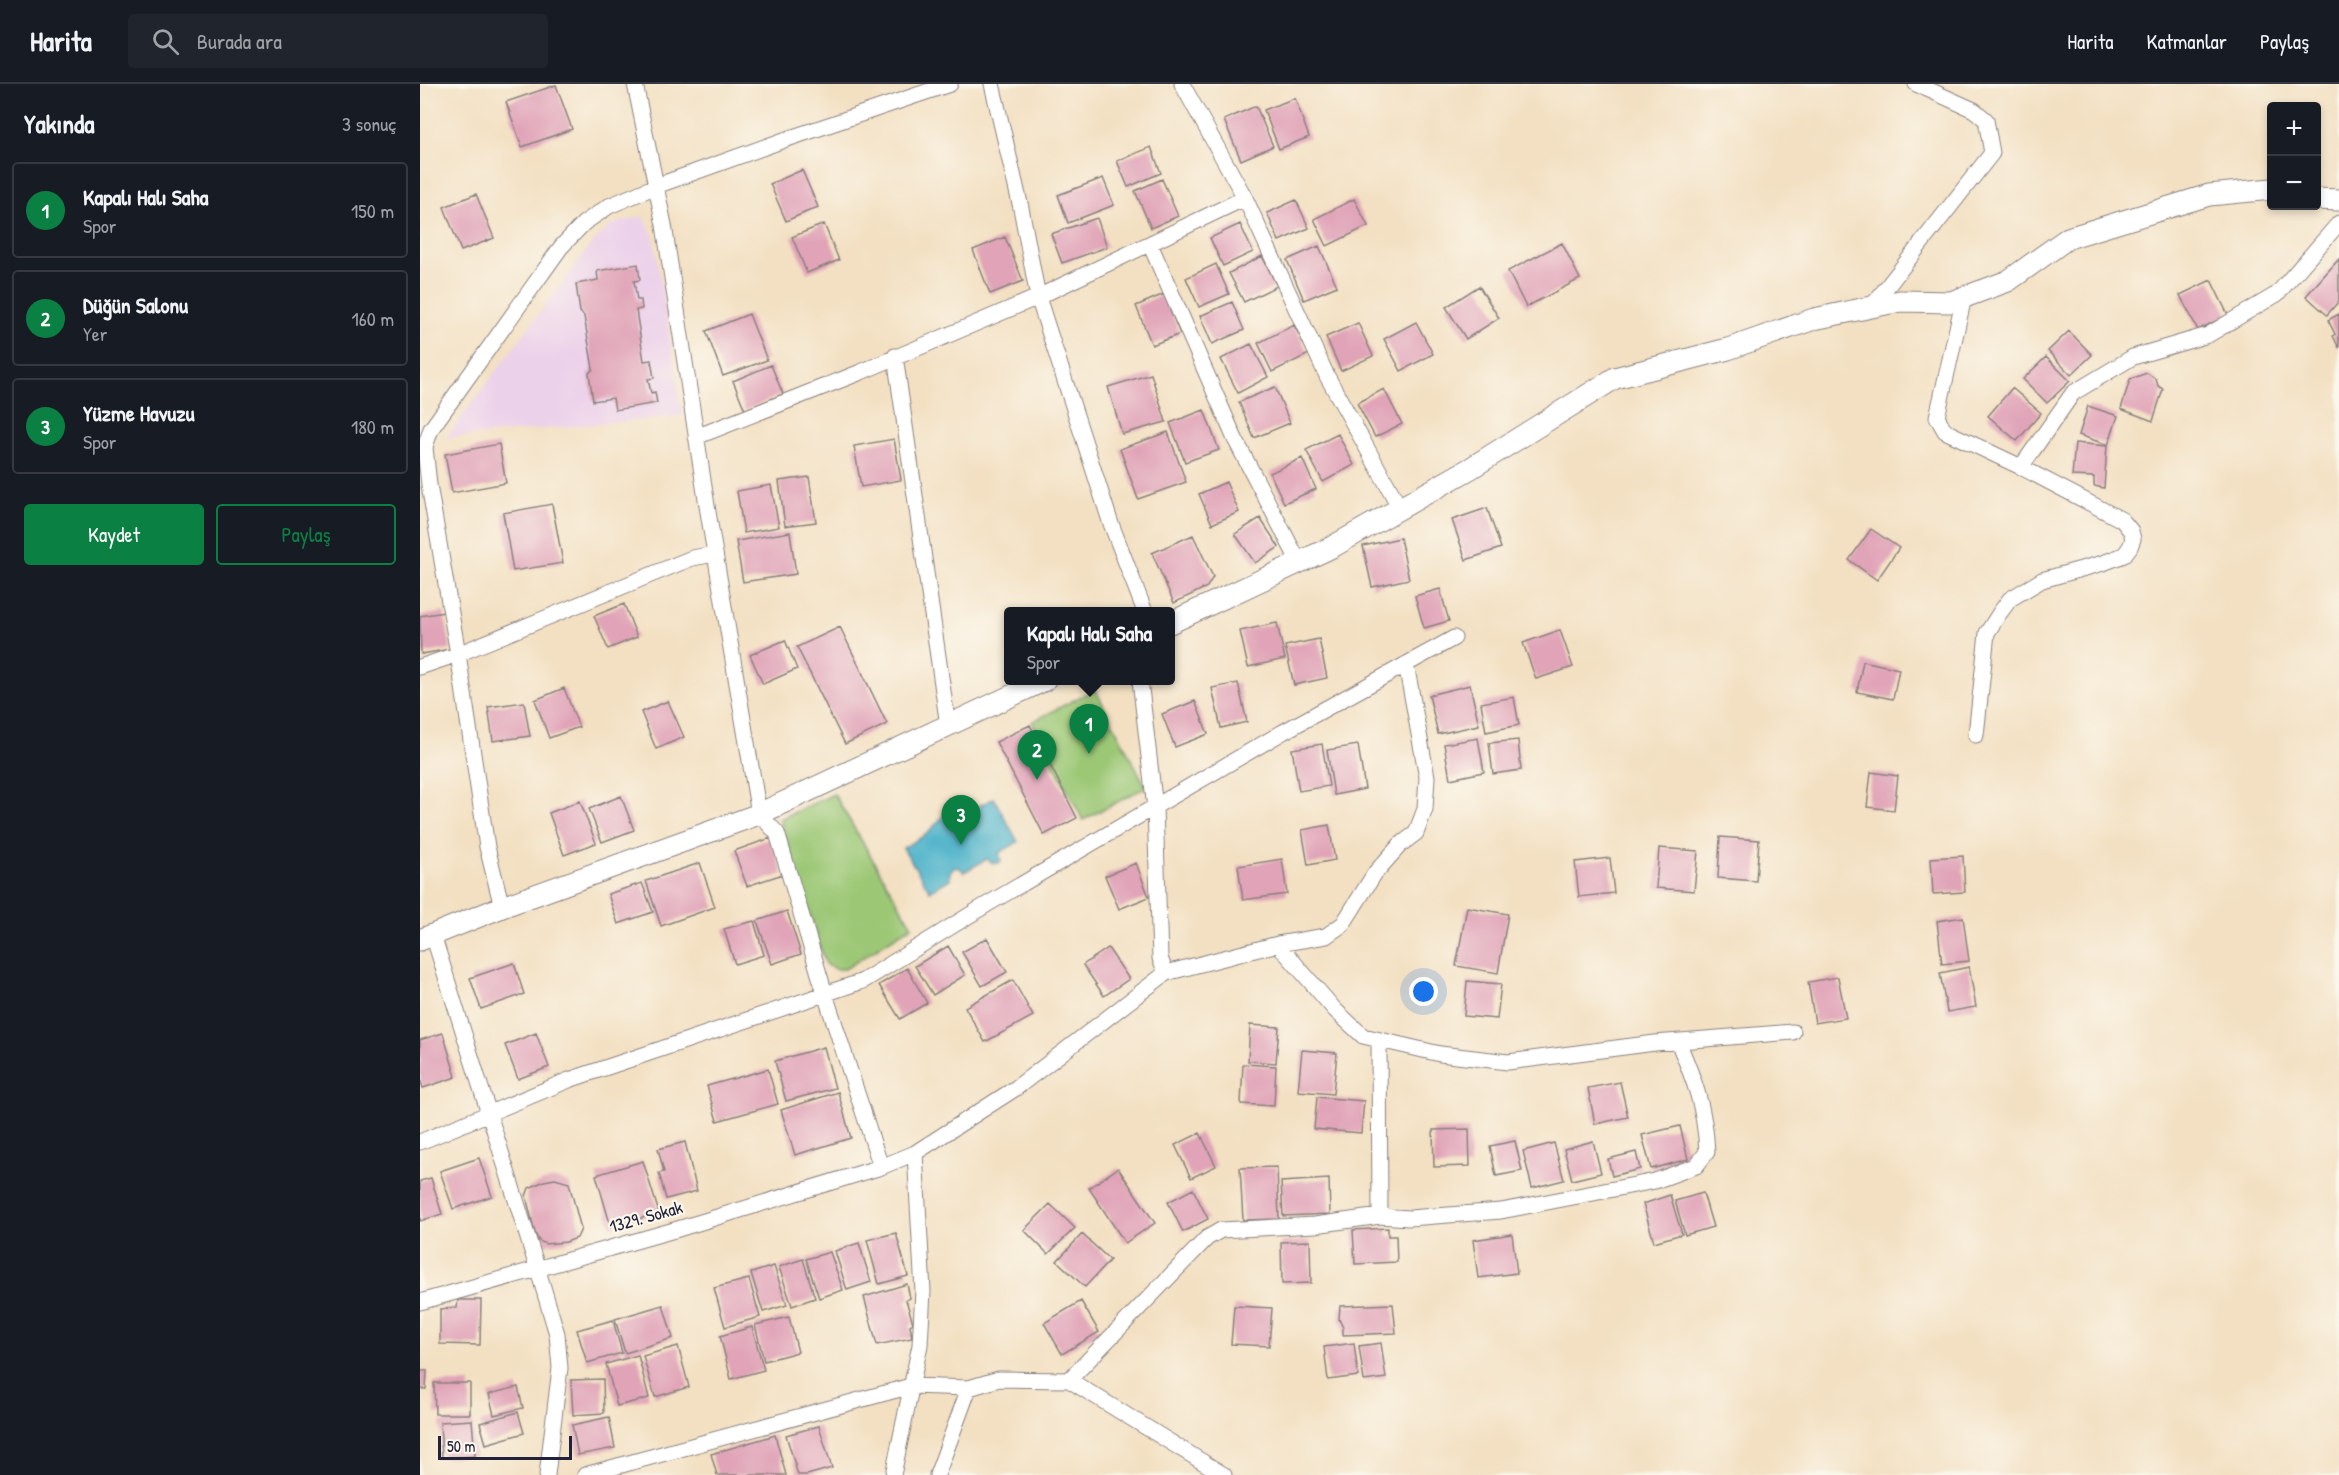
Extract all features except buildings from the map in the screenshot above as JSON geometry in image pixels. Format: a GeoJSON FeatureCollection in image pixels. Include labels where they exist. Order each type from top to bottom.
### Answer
{"type":"FeatureCollection","features":[{"type":"Feature","properties":{"kind":"street"},"geometry":{"type":"LineString","coordinates":[[635,84],[664,225],[696,437],[759,814],[777,833],[825,994],[881,1167]]}},
{"type":"Feature","properties":{"kind":"street"},"geometry":{"type":"LineString","coordinates":[[502,907],[487,847],[458,654],[429,485],[425,447],[432,429],[561,247],[584,223],[609,206],[656,186],[950,84]]}},
{"type":"Feature","properties":{"kind":"street"},"geometry":{"type":"LineString","coordinates":[[992,84],[1021,208],[1038,297],[1103,499],[1143,607]]}},
{"type":"Feature","properties":{"kind":"street"},"geometry":{"type":"LineString","coordinates":[[1182,84],[1245,198],[1327,376],[1400,508]]}},
{"type":"Feature","properties":{"kind":"street"},"geometry":{"type":"LineString","coordinates":[[1872,306],[1992,153],[1986,120],[1974,110],[1916,84]]}},
{"type":"Feature","properties":{"kind":"street"},"geometry":{"type":"LineString","coordinates":[[1175,621],[1332,547],[1471,468],[1616,378],[1728,349],[1814,319],[1900,300],[1957,299],[2008,280],[2068,238],[2209,195],[2267,189]]}},
{"type":"Feature","properties":{"kind":"street"},"geometry":{"type":"LineString","coordinates":[[696,437],[861,372],[1038,297],[1245,198]]}},
{"type":"Feature","properties":{"kind":"street"},"geometry":{"type":"LineString","coordinates":[[2321,199],[2339,200]]}},
{"type":"Feature","properties":{"kind":"street"},"geometry":{"type":"LineString","coordinates":[[2021,467],[2073,393],[2133,357],[2208,335],[2277,294],[2339,223]]}},
{"type":"Feature","properties":{"kind":"street"},"geometry":{"type":"LineString","coordinates":[[1150,244],[1235,439],[1299,562]]}},
{"type":"Feature","properties":{"kind":"street"},"geometry":{"type":"LineString","coordinates":[[1957,299],[1937,417],[1945,431],[2021,467],[2122,520],[2131,531],[2133,539],[2124,555],[2042,580],[2010,599],[1987,633],[1976,735]]}},
{"type":"Feature","properties":{"kind":"street"},"geometry":{"type":"LineString","coordinates":[[895,356],[948,726]]}},
{"type":"Feature","properties":{"kind":"street"},"geometry":{"type":"LineString","coordinates":[[420,667],[458,654],[692,558],[715,554]]}},
{"type":"Feature","properties":{"kind":"street"},"geometry":{"type":"LineString","coordinates":[[420,1142],[569,1080],[863,981],[986,905],[1284,732],[1454,638]]}},
{"type":"Feature","properties":{"kind":"street"},"geometry":{"type":"LineString","coordinates":[[1140,685],[1155,808],[1160,958],[1166,973],[1278,944],[1326,936],[1343,924],[1375,873],[1400,845],[1416,833],[1425,810],[1428,777],[1406,664]]}},
{"type":"Feature","properties":{"kind":"street"},"geometry":{"type":"LineString","coordinates":[[547,1475],[560,1368],[557,1334],[488,1113],[426,938],[502,907],[759,814],[1036,685]]}},
{"type":"Feature","properties":{"kind":"street"},"geometry":{"type":"LineString","coordinates":[[1278,944],[1335,1010],[1363,1036],[1440,1053],[1508,1062],[1678,1042],[1793,1032]]}},
{"type":"Feature","properties":{"kind":"street","name":"1329. Sokak"},"geometry":{"type":"LineString","coordinates":[[420,1302],[537,1267],[678,1229],[881,1167],[915,1153],[1016,1089],[1166,973]]}},
{"type":"Feature","properties":{"kind":"street"},"geometry":{"type":"LineString","coordinates":[[1378,1041],[1380,1216]]}},
{"type":"Feature","properties":{"kind":"street"},"geometry":{"type":"LineString","coordinates":[[1069,1380],[1207,1238],[1221,1230],[1315,1225],[1380,1216],[1409,1218],[1501,1211],[1654,1180],[1696,1166],[1707,1152],[1706,1126],[1696,1083],[1678,1042]]}},
{"type":"Feature","properties":{"kind":"street"},"geometry":{"type":"LineString","coordinates":[[893,1475],[920,1345],[923,1292],[915,1153]]}},
{"type":"Feature","properties":{"kind":"street"},"geometry":{"type":"LineString","coordinates":[[585,1475],[911,1386],[969,1388],[999,1379],[1069,1380],[1224,1475]]}},
{"type":"Feature","properties":{"kind":"street"},"geometry":{"type":"LineString","coordinates":[[937,1475],[969,1388]]}},
{"type":"Feature","properties":{"kind":"shaded area"},"geometry":{"type":"Polygon","coordinates":[[[643,216],[653,235],[683,416],[446,438],[592,243],[611,225],[643,216]]]}},
{"type":"Feature","properties":{"kind":"green space"},"geometry":{"type":"Polygon","coordinates":[[[1095,689],[1146,787],[1083,820],[1032,722],[1095,689]]]}},
{"type":"Feature","properties":{"kind":"green space"},"geometry":{"type":"Polygon","coordinates":[[[834,794],[912,926],[845,969],[836,969],[826,965],[780,819],[834,794]]]}},
{"type":"Feature","properties":{"kind":"water"},"geometry":{"type":"Polygon","coordinates":[[[994,798],[1018,842],[999,853],[1001,861],[999,863],[987,859],[964,872],[956,867],[950,871],[950,879],[930,891],[903,848],[927,834],[945,814],[970,811],[994,798]]]}},
{"type":"Feature","properties":{"kind":"place","name":"Kapalı Halı Saha"},"geometry":{"type":"Point","coordinates":[1089,754]}},
{"type":"Feature","properties":{"kind":"place","name":"Düğün Salonu"},"geometry":{"type":"Point","coordinates":[1037,780]}},
{"type":"Feature","properties":{"kind":"place","name":"Yüzme Havuzu"},"geometry":{"type":"Point","coordinates":[961,845]}}]}
